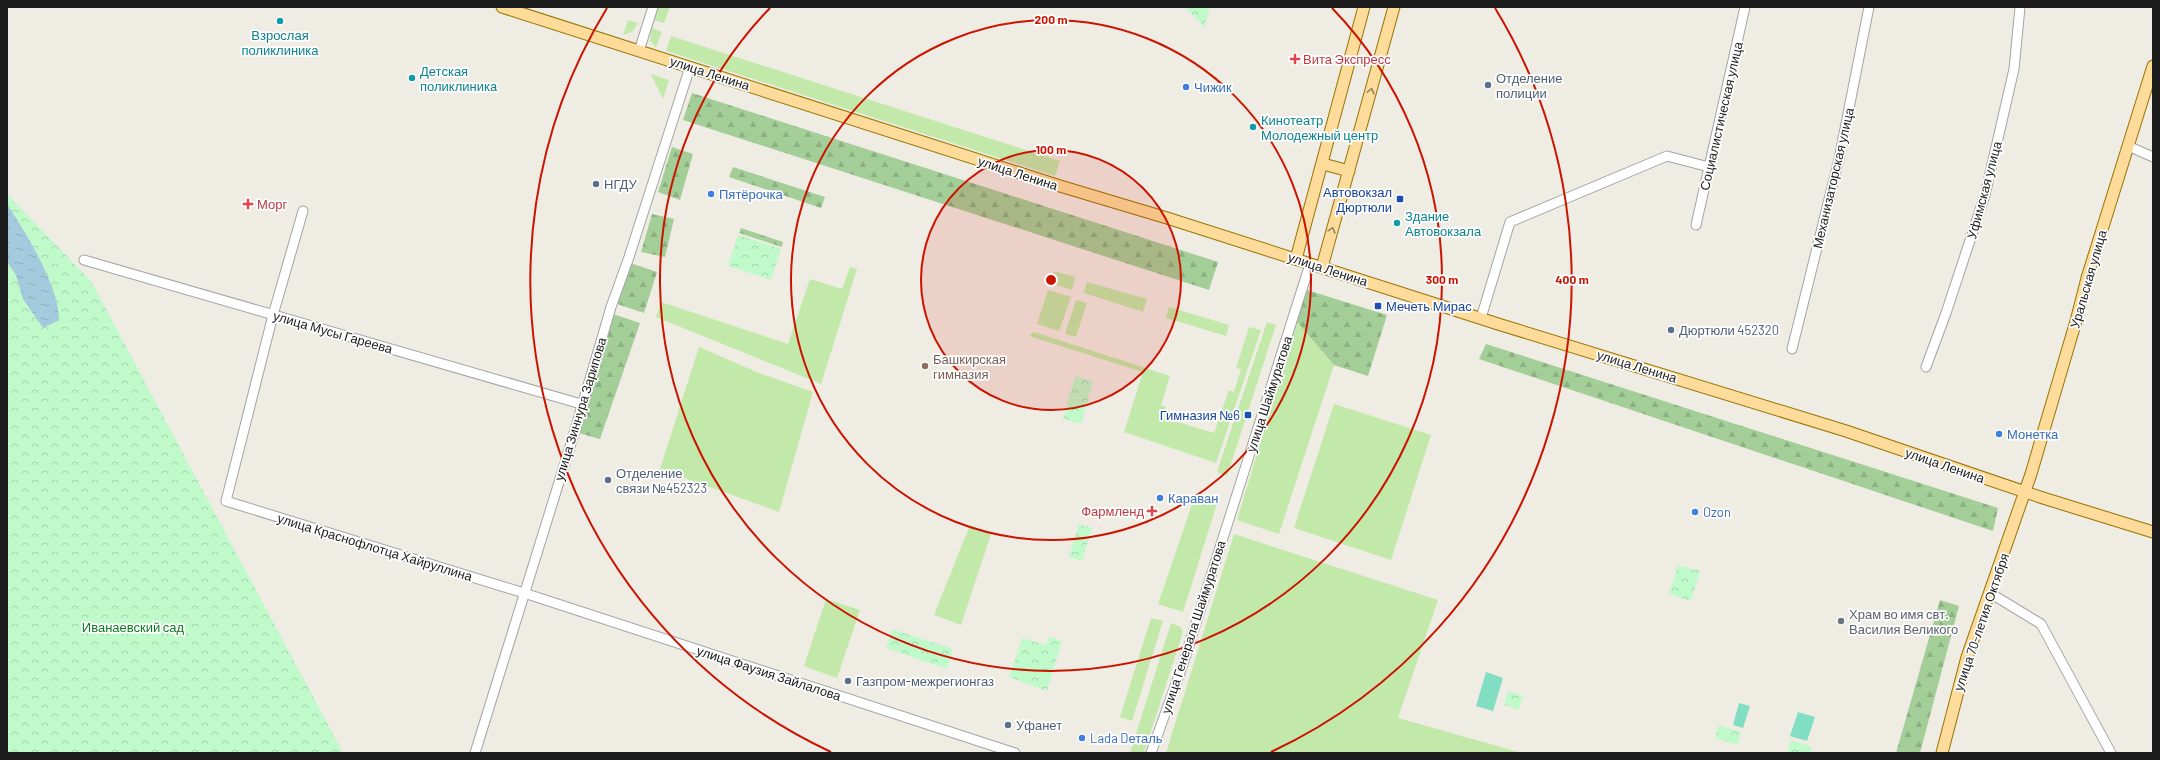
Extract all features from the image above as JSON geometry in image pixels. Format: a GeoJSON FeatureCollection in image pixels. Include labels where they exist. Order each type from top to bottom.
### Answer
{"type":"FeatureCollection","features":[{"type":"Feature","properties":{"kind":"main road","name":"улица Ленина"},"geometry":{"type":"LineString","coordinates":[[502,7],[1060,186],[1846,431],[2025,492],[2153,532]]}},
{"type":"Feature","properties":{"kind":"main road"},"geometry":{"type":"LineString","coordinates":[[1296,259],[1323,164],[1364,7]]}},
{"type":"Feature","properties":{"kind":"main road"},"geometry":{"type":"LineString","coordinates":[[1322,267],[1394,7]]}},
{"type":"Feature","properties":{"kind":"main road","name":"Уральская улица"},"geometry":{"type":"LineString","coordinates":[[2025,492],[2074,328],[2089,270],[2153,66]]}},
{"type":"Feature","properties":{"kind":"main road"},"geometry":{"type":"LineString","coordinates":[[1323,164],[1349,171]]}},
{"type":"Feature","properties":{"kind":"main road","name":"улица 70-летия Октября"},"geometry":{"type":"LineString","coordinates":[[1942,753],[1967,657],[2025,492]]}},
{"type":"Feature","properties":{"kind":"street"},"geometry":{"type":"LineString","coordinates":[[640,51],[653,7]]}},
{"type":"Feature","properties":{"kind":"street","name":"Социалистическая улица"},"geometry":{"type":"LineString","coordinates":[[1696,225],[1745,7]]}},
{"type":"Feature","properties":{"kind":"street","name":"Механизаторская улица"},"geometry":{"type":"LineString","coordinates":[[1792,348],[1839,159],[1869,7]]}},
{"type":"Feature","properties":{"kind":"street","name":"Уфимская улица"},"geometry":{"type":"LineString","coordinates":[[1926,367],[1946,313],[1984,195],[2014,69],[2020,7]]}},
{"type":"Feature","properties":{"kind":"street","name":"улица Зиннура Зарипова"},"geometry":{"type":"LineString","coordinates":[[475,753],[573,437],[581,404],[690,67]]}},
{"type":"Feature","properties":{"kind":"street"},"geometry":{"type":"LineString","coordinates":[[2128,146],[2153,157]]}},
{"type":"Feature","properties":{"kind":"street"},"geometry":{"type":"LineString","coordinates":[[1482,318],[1510,222],[1666,156],[1709,167]]}},
{"type":"Feature","properties":{"kind":"street"},"geometry":{"type":"LineString","coordinates":[[273,315],[303,211]]}},
{"type":"Feature","properties":{"kind":"street","name":"улица Мусы Гареева"},"geometry":{"type":"LineString","coordinates":[[84,260],[581,404]]}},
{"type":"Feature","properties":{"kind":"street","name":"улица Шаймуратова"},"geometry":{"type":"LineString","coordinates":[[1227,524],[1310,264]]}},
{"type":"Feature","properties":{"kind":"street","name":"улица Краснофлотца Хайруллина"},"geometry":{"type":"LineString","coordinates":[[273,315],[226,501],[524,593]]}},
{"type":"Feature","properties":{"kind":"street","name":"улица Генерала Шаймуратова"},"geometry":{"type":"LineString","coordinates":[[1151,753],[1184,664],[1227,524]]}},
{"type":"Feature","properties":{"kind":"street","name":"улица Фаузия Зайлалова"},"geometry":{"type":"LineString","coordinates":[[524,593],[1015,753]]}},
{"type":"Feature","properties":{"kind":"street"},"geometry":{"type":"LineString","coordinates":[[1990,594],[2041,624],[2111,753]]}},
{"type":"Feature","properties":{"kind":"green space"},"geometry":{"type":"Polygon","coordinates":[[[658,7],[670,7],[664,23],[654,20],[658,7]]]}},
{"type":"Feature","properties":{"kind":"green space"},"geometry":{"type":"Polygon","coordinates":[[[1185,7],[1210,7],[1204,27],[1185,7]]]}},
{"type":"Feature","properties":{"kind":"green space"},"geometry":{"type":"Polygon","coordinates":[[[628,20],[638,23],[632,32],[623,35],[628,20]]]}},
{"type":"Feature","properties":{"kind":"green space"},"geometry":{"type":"Polygon","coordinates":[[[652,28],[662,32],[656,48],[650,40],[652,28]]]}},
{"type":"Feature","properties":{"kind":"green space"},"geometry":{"type":"Polygon","coordinates":[[[671,36],[1060,161],[1055,176],[666,51],[671,36]]]}},
{"type":"Feature","properties":{"kind":"green space"},"geometry":{"type":"Polygon","coordinates":[[[651,74],[669,80],[663,99],[651,74]]]}},
{"type":"Feature","properties":{"kind":"green space"},"geometry":{"type":"Polygon","coordinates":[[[692,93],[1218,262],[1209,290],[683,120],[692,93]]]}},
{"type":"Feature","properties":{"kind":"green space"},"geometry":{"type":"Polygon","coordinates":[[[672,147],[693,154],[680,200],[658,192],[672,147]]]}},
{"type":"Feature","properties":{"kind":"green space"},"geometry":{"type":"Polygon","coordinates":[[[733,167],[825,197],[821,208],[729,177],[733,167]]]}},
{"type":"Feature","properties":{"kind":"green space","name":"Иванаевский сад"},"geometry":{"type":"Polygon","coordinates":[[[7,194],[91,281],[343,753],[7,753],[7,194]]]}},
{"type":"Feature","properties":{"kind":"green space"},"geometry":{"type":"Polygon","coordinates":[[[652,214],[674,219],[665,257],[641,252],[652,214]]]}},
{"type":"Feature","properties":{"kind":"green space"},"geometry":{"type":"Polygon","coordinates":[[[741,228],[783,242],[782,247],[739,233],[741,228]]]}},
{"type":"Feature","properties":{"kind":"green space"},"geometry":{"type":"Polygon","coordinates":[[[738,235],[781,249],[771,280],[728,266],[738,235]]]}},
{"type":"Feature","properties":{"kind":"green space"},"geometry":{"type":"Polygon","coordinates":[[[630,263],[657,272],[644,313],[617,304],[630,263]]]}},
{"type":"Feature","properties":{"kind":"green space"},"geometry":{"type":"Polygon","coordinates":[[[850,267],[857,269],[821,384],[656,317],[661,302],[788,344],[810,279],[842,289],[850,267]]]}},
{"type":"Feature","properties":{"kind":"green space"},"geometry":{"type":"Polygon","coordinates":[[[1054,271],[1075,277],[1072,290],[1050,283],[1054,271]]]}},
{"type":"Feature","properties":{"kind":"green space"},"geometry":{"type":"Polygon","coordinates":[[[1087,282],[1147,299],[1143,312],[1084,293],[1087,282]]]}},
{"type":"Feature","properties":{"kind":"green space"},"geometry":{"type":"Polygon","coordinates":[[[1048,290],[1071,297],[1059,331],[1037,324],[1048,290]]]}},
{"type":"Feature","properties":{"kind":"green space"},"geometry":{"type":"Polygon","coordinates":[[[1307,290],[1387,315],[1368,376],[1334,365],[1297,322],[1307,290]]]}},
{"type":"Feature","properties":{"kind":"green space"},"geometry":{"type":"Polygon","coordinates":[[[1076,300],[1087,303],[1076,337],[1065,334],[1076,300]]]}},
{"type":"Feature","properties":{"kind":"green space"},"geometry":{"type":"Polygon","coordinates":[[[1169,307],[1229,325],[1226,336],[1166,318],[1169,307]]]}},
{"type":"Feature","properties":{"kind":"green space"},"geometry":{"type":"Polygon","coordinates":[[[613,314],[640,323],[600,439],[579,433],[613,314]]]}},
{"type":"Feature","properties":{"kind":"green space"},"geometry":{"type":"Polygon","coordinates":[[[1267,322],[1276,325],[1227,476],[1217,472],[1267,322]]]}},
{"type":"Feature","properties":{"kind":"green space"},"geometry":{"type":"Polygon","coordinates":[[[1297,322],[1334,365],[1279,534],[1237,520],[1297,322]]]}},
{"type":"Feature","properties":{"kind":"green space"},"geometry":{"type":"Polygon","coordinates":[[[1249,327],[1261,330],[1216,463],[1124,432],[1143,372],[1029,336],[1034,332],[1170,376],[1161,405],[1166,407],[1164,418],[1214,433],[1229,390],[1234,392],[1241,369],[1236,368],[1249,327]]]}},
{"type":"Feature","properties":{"kind":"green space"},"geometry":{"type":"Polygon","coordinates":[[[1486,344],[1998,508],[1993,531],[1479,359],[1486,344]]]}},
{"type":"Feature","properties":{"kind":"green space"},"geometry":{"type":"Polygon","coordinates":[[[699,347],[759,373],[813,392],[779,512],[660,469],[699,347]]]}},
{"type":"Feature","properties":{"kind":"green space"},"geometry":{"type":"Polygon","coordinates":[[[1075,376],[1093,381],[1081,424],[1063,419],[1075,376]]]}},
{"type":"Feature","properties":{"kind":"green space"},"geometry":{"type":"Polygon","coordinates":[[[1334,404],[1431,435],[1391,560],[1294,528],[1334,404]]]}},
{"type":"Feature","properties":{"kind":"green space"},"geometry":{"type":"Polygon","coordinates":[[[1196,493],[1218,500],[1183,612],[1158,604],[1196,493]]]}},
{"type":"Feature","properties":{"kind":"green space"},"geometry":{"type":"Polygon","coordinates":[[[1079,524],[1092,528],[1082,561],[1069,557],[1079,524]]]}},
{"type":"Feature","properties":{"kind":"green space"},"geometry":{"type":"Polygon","coordinates":[[[970,525],[991,534],[961,625],[934,615],[970,525]]]}},
{"type":"Feature","properties":{"kind":"green space"},"geometry":{"type":"Polygon","coordinates":[[[1234,534],[1438,600],[1398,718],[1522,753],[1166,753],[1234,534]]]}},
{"type":"Feature","properties":{"kind":"green space"},"geometry":{"type":"Polygon","coordinates":[[[1678,565],[1700,571],[1691,601],[1669,594],[1678,565]]]}},
{"type":"Feature","properties":{"kind":"green space"},"geometry":{"type":"Polygon","coordinates":[[[826,599],[860,610],[837,678],[804,666],[826,599]]]}},
{"type":"Feature","properties":{"kind":"green space"},"geometry":{"type":"Polygon","coordinates":[[[1940,600],[1959,606],[1920,753],[1896,753],[1940,600]]]}},
{"type":"Feature","properties":{"kind":"green space"},"geometry":{"type":"Polygon","coordinates":[[[1151,618],[1163,621],[1132,721],[1120,717],[1151,618]]]}},
{"type":"Feature","properties":{"kind":"green space"},"geometry":{"type":"Polygon","coordinates":[[[1171,623],[1181,627],[1183,632],[1144,753],[1130,753],[1171,623]]]}},
{"type":"Feature","properties":{"kind":"green space"},"geometry":{"type":"Polygon","coordinates":[[[892,629],[953,649],[947,669],[886,648],[892,629]]]}},
{"type":"Feature","properties":{"kind":"green space"},"geometry":{"type":"Polygon","coordinates":[[[1049,636],[1062,641],[1047,691],[1009,677],[1022,638],[1046,645],[1049,636]]]}},
{"type":"Feature","properties":{"kind":"green space"},"geometry":{"type":"Polygon","coordinates":[[[1486,672],[1503,678],[1493,711],[1476,706],[1486,672]]]}},
{"type":"Feature","properties":{"kind":"green space"},"geometry":{"type":"Polygon","coordinates":[[[1508,691],[1523,696],[1519,710],[1504,705],[1508,691]]]}},
{"type":"Feature","properties":{"kind":"green space"},"geometry":{"type":"Polygon","coordinates":[[[1739,703],[1750,706],[1743,728],[1733,725],[1739,703]]]}},
{"type":"Feature","properties":{"kind":"green space"},"geometry":{"type":"Polygon","coordinates":[[[1798,712],[1815,717],[1807,741],[1790,736],[1798,712]]]}},
{"type":"Feature","properties":{"kind":"green space"},"geometry":{"type":"Polygon","coordinates":[[[1719,725],[1741,732],[1738,745],[1715,738],[1719,725]]]}},
{"type":"Feature","properties":{"kind":"green space"},"geometry":{"type":"Polygon","coordinates":[[[1791,740],[1812,747],[1810,753],[1787,753],[1791,740]]]}},
{"type":"Feature","properties":{"kind":"water"},"geometry":{"type":"Polygon","coordinates":[[[7,204],[32,244],[48,276],[54,292],[58,306],[59,320],[43,328],[23,299],[16,275],[7,262],[7,204]]]}},
{"type":"Feature","properties":{"kind":"place","name":"Взрослая поликлиника"},"geometry":{"type":"Point","coordinates":[280,21]}},
{"type":"Feature","properties":{"kind":"place","name":"Вита Экспресс"},"geometry":{"type":"Point","coordinates":[1295,59]}},
{"type":"Feature","properties":{"kind":"place","name":"Детская поликлиника"},"geometry":{"type":"Point","coordinates":[412,78]}},
{"type":"Feature","properties":{"kind":"place","name":"Отделение полиции"},"geometry":{"type":"Point","coordinates":[1488,85]}},
{"type":"Feature","properties":{"kind":"place","name":"Чижик"},"geometry":{"type":"Point","coordinates":[1186,87]}},
{"type":"Feature","properties":{"kind":"place","name":"Кинотеатр Молодежный центр"},"geometry":{"type":"Point","coordinates":[1253,127]}},
{"type":"Feature","properties":{"kind":"place","name":"НГДУ"},"geometry":{"type":"Point","coordinates":[596,184]}},
{"type":"Feature","properties":{"kind":"place","name":"Пятёрочка"},"geometry":{"type":"Point","coordinates":[711,194]}},
{"type":"Feature","properties":{"kind":"place","name":"Автовокзал Дюртюли"},"geometry":{"type":"Point","coordinates":[1400,199]}},
{"type":"Feature","properties":{"kind":"place","name":"Морг"},"geometry":{"type":"Point","coordinates":[248,204]}},
{"type":"Feature","properties":{"kind":"place","name":"Здание Автовокзала"},"geometry":{"type":"Point","coordinates":[1397,223]}},
{"type":"Feature","properties":{"kind":"place","name":"Мечеть Мирас"},"geometry":{"type":"Point","coordinates":[1378,306]}},
{"type":"Feature","properties":{"kind":"place","name":"Дюртюли 452320"},"geometry":{"type":"Point","coordinates":[1671,330]}},
{"type":"Feature","properties":{"kind":"place","name":"Башкирская гимназия"},"geometry":{"type":"Point","coordinates":[925,366]}},
{"type":"Feature","properties":{"kind":"place","name":"Гимназия №6"},"geometry":{"type":"Point","coordinates":[1248,415]}},
{"type":"Feature","properties":{"kind":"place","name":"Монетка"},"geometry":{"type":"Point","coordinates":[1999,434]}},
{"type":"Feature","properties":{"kind":"place","name":"Отделение связи №452323"},"geometry":{"type":"Point","coordinates":[608,480]}},
{"type":"Feature","properties":{"kind":"place","name":"Караван"},"geometry":{"type":"Point","coordinates":[1160,498]}},
{"type":"Feature","properties":{"kind":"place","name":"Фармленд"},"geometry":{"type":"Point","coordinates":[1152,511]}},
{"type":"Feature","properties":{"kind":"place","name":"Ozon"},"geometry":{"type":"Point","coordinates":[1695,512]}},
{"type":"Feature","properties":{"kind":"place","name":"Храм во имя свт. Василия Великого"},"geometry":{"type":"Point","coordinates":[1841,621]}},
{"type":"Feature","properties":{"kind":"place","name":"Газпром-межрегионгаз"},"geometry":{"type":"Point","coordinates":[848,681]}},
{"type":"Feature","properties":{"kind":"place","name":"Уфанет"},"geometry":{"type":"Point","coordinates":[1008,725]}},
{"type":"Feature","properties":{"kind":"place","name":"Lada Dеталь"},"geometry":{"type":"Point","coordinates":[1082,738]}}]}
